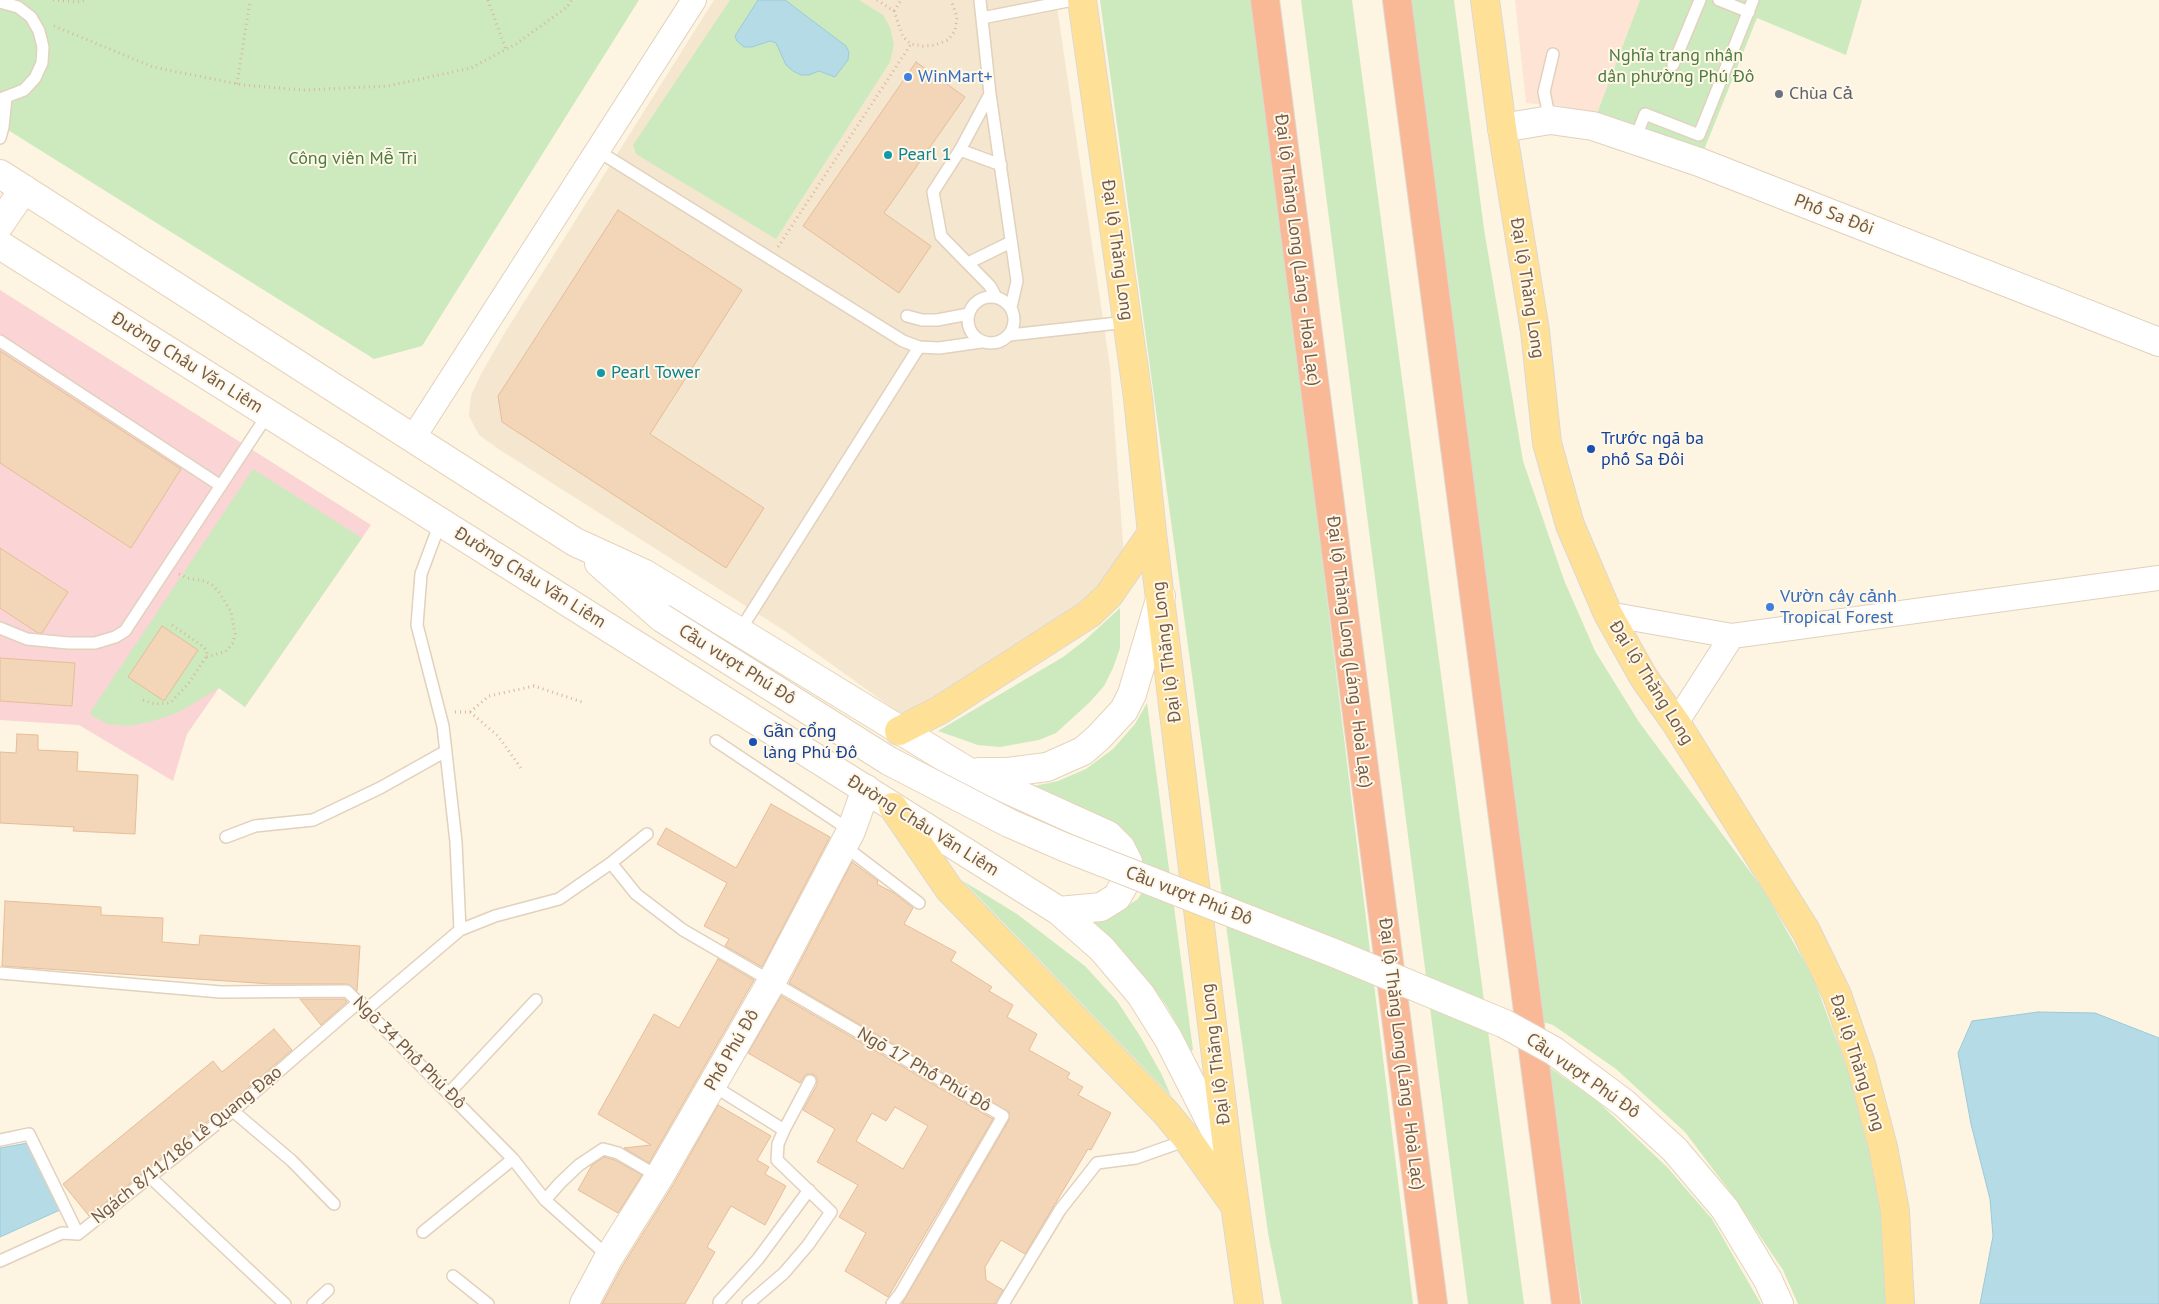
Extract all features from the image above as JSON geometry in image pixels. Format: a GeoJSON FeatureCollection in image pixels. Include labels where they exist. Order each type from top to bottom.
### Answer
{"type":"FeatureCollection","features":[{"type":"Feature","properties":{"kind":"highway","name":"Đại lộ Thăng Long (Láng - Hoà Lạc)"},"geometry":{"type":"LineString","coordinates":[[1265,0],[1434,1304]]}},
{"type":"Feature","properties":{"kind":"highway"},"geometry":{"type":"LineString","coordinates":[[1397,0],[1566,1304]]}},
{"type":"Feature","properties":{"kind":"main road","name":"Đại lộ Thăng Long"},"geometry":{"type":"LineString","coordinates":[[1082,0],[1138,398],[1152,533],[1228,1155],[1249,1304]]}},
{"type":"Feature","properties":{"kind":"main road","name":"Đại lộ Thăng Long"},"geometry":{"type":"LineString","coordinates":[[1485,0],[1502,128],[1535,331],[1546,443],[1570,525],[1608,614],[1644,678],[1676,723],[1806,932],[1837,995],[1861,1064],[1883,1147],[1894,1211],[1900,1304]]}},
{"type":"Feature","properties":{"kind":"main road","name":"Phố Sa Đôi"},"geometry":{"type":"LineString","coordinates":[[1502,128],[1550,120],[1593,126],[1699,162],[2159,342]]}},
{"type":"Feature","properties":{"kind":"main road"},"geometry":{"type":"LineString","coordinates":[[0,174],[575,542],[645,574],[967,771],[1108,835],[1122,848],[1128,862],[1126,880],[1117,897],[1101,907],[1059,912]]}},
{"type":"Feature","properties":{"kind":"main road"},"geometry":{"type":"LineString","coordinates":[[0,224],[24,189]]}},
{"type":"Feature","properties":{"kind":"main road","name":"Đường Châu Văn Liêm"},"geometry":{"type":"LineString","coordinates":[[0,245],[1059,912],[1102,949],[1141,995],[1168,1038],[1228,1155]]}},
{"type":"Feature","properties":{"kind":"main road"},"geometry":{"type":"LineString","coordinates":[[899,731],[940,710],[1089,614],[1108,595],[1152,533]]}},
{"type":"Feature","properties":{"kind":"main road","name":"Cầu vượt Phú Đô"},"geometry":{"type":"LineString","coordinates":[[575,542],[662,618],[890,761],[1009,823],[1064,847],[1334,953],[1505,1024],[1554,1051],[1624,1103],[1675,1150],[1725,1209],[1768,1280],[1779,1304]]}},
{"type":"Feature","properties":{"kind":"main road"},"geometry":{"type":"LineString","coordinates":[[967,771],[1008,772],[1048,767],[1083,751],[1099,737],[1124,710],[1132,694],[1160,596]]}},
{"type":"Feature","properties":{"kind":"main road","name":"Phố Phú Đô"},"geometry":{"type":"LineString","coordinates":[[584,1304],[609,1257],[659,1177],[772,981],[847,838],[866,789]]}},
{"type":"Feature","properties":{"kind":"main road"},"geometry":{"type":"LineString","coordinates":[[893,807],[949,888],[1131,1075],[1188,1140],[1235,1206]]}},
{"type":"Feature","properties":{"kind":"street"},"geometry":{"type":"LineString","coordinates":[[413,438],[694,0]]}},
{"type":"Feature","properties":{"kind":"street"},"geometry":{"type":"LineString","coordinates":[[1608,614],[1732,636],[2159,578]]}},
{"type":"Feature","properties":{"kind":"street"},"geometry":{"type":"LineString","coordinates":[[1676,723],[1732,636]]}},
{"type":"Feature","properties":{"kind":"lane"},"geometry":{"type":"LineString","coordinates":[[980,0],[990,94],[1017,281],[1011,307],[1015,322],[1010,336]]}},
{"type":"Feature","properties":{"kind":"lane"},"geometry":{"type":"LineString","coordinates":[[982,18],[1073,0]]}},
{"type":"Feature","properties":{"kind":"lane"},"geometry":{"type":"LineString","coordinates":[[1672,65],[1700,0]]}},
{"type":"Feature","properties":{"kind":"lane"},"geometry":{"type":"LineString","coordinates":[[1720,0],[1749,12]]}},
{"type":"Feature","properties":{"kind":"lane"},"geometry":{"type":"LineString","coordinates":[[1635,140],[1645,114],[1700,135],[1753,0]]}},
{"type":"Feature","properties":{"kind":"lane"},"geometry":{"type":"LineString","coordinates":[[0,2],[18,7],[28,16],[39,31],[43,47],[42,63],[35,78],[24,90],[3,98],[4,127],[0,138]]}},
{"type":"Feature","properties":{"kind":"lane"},"geometry":{"type":"LineString","coordinates":[[1550,120],[1544,92],[1554,54]]}},
{"type":"Feature","properties":{"kind":"lane"},"geometry":{"type":"LineString","coordinates":[[990,94],[960,150],[932,192],[940,235],[990,286],[996,297]]}},
{"type":"Feature","properties":{"kind":"lane"},"geometry":{"type":"LineString","coordinates":[[960,150],[1001,165]]}},
{"type":"Feature","properties":{"kind":"lane"},"geometry":{"type":"LineString","coordinates":[[598,151],[883,329],[903,341],[919,347],[940,348],[981,342],[997,343],[1010,336],[1127,322]]}},
{"type":"Feature","properties":{"kind":"lane"},"geometry":{"type":"LineString","coordinates":[[968,263],[1011,242]]}},
{"type":"Feature","properties":{"kind":"lane"},"geometry":{"type":"LineString","coordinates":[[981,342],[970,330],[969,314],[978,301],[996,297],[1011,307]]}},
{"type":"Feature","properties":{"kind":"lane"},"geometry":{"type":"LineString","coordinates":[[907,316],[922,320],[938,320],[969,314]]}},
{"type":"Feature","properties":{"kind":"lane"},"geometry":{"type":"LineString","coordinates":[[0,341],[221,486]]}},
{"type":"Feature","properties":{"kind":"lane"},"geometry":{"type":"LineString","coordinates":[[739,632],[919,347]]}},
{"type":"Feature","properties":{"kind":"lane"},"geometry":{"type":"LineString","coordinates":[[0,628],[27,639],[68,643],[95,643],[115,637],[125,631],[268,414]]}},
{"type":"Feature","properties":{"kind":"lane"},"geometry":{"type":"LineString","coordinates":[[440,522],[421,574],[417,625],[439,711],[446,751],[456,842],[460,930]]}},
{"type":"Feature","properties":{"kind":"lane"},"geometry":{"type":"LineString","coordinates":[[716,742],[847,838],[919,903]]}},
{"type":"Feature","properties":{"kind":"lane"},"geometry":{"type":"LineString","coordinates":[[226,837],[255,826],[313,820],[380,788],[446,751]]}},
{"type":"Feature","properties":{"kind":"lane","name":"Ngách 8/11/186 Lê Quang Đạo"},"geometry":{"type":"LineString","coordinates":[[0,1261],[62,1233],[78,1234],[363,1005],[460,930],[495,916],[559,899],[611,864],[647,834]]}},
{"type":"Feature","properties":{"kind":"lane"},"geometry":{"type":"LineString","coordinates":[[611,864],[636,894],[682,930],[772,981]]}},
{"type":"Feature","properties":{"kind":"lane","name":"Ngõ 34 Phố Phú Đô"},"geometry":{"type":"LineString","coordinates":[[0,973],[221,992],[347,991],[363,1005],[513,1159],[545,1200],[609,1257]]}},
{"type":"Feature","properties":{"kind":"lane","name":"Ngõ 17 Phố Phú Đô"},"geometry":{"type":"LineString","coordinates":[[772,981],[1003,1116],[900,1294],[892,1304]]}},
{"type":"Feature","properties":{"kind":"lane"},"geometry":{"type":"LineString","coordinates":[[449,1093],[536,1000]]}},
{"type":"Feature","properties":{"kind":"lane"},"geometry":{"type":"LineString","coordinates":[[748,1304],[784,1272],[808,1245],[831,1212],[777,1160],[778,1144],[810,1081]]}},
{"type":"Feature","properties":{"kind":"lane"},"geometry":{"type":"LineString","coordinates":[[712,1085],[784,1130]]}},
{"type":"Feature","properties":{"kind":"lane"},"geometry":{"type":"LineString","coordinates":[[233,1111],[292,1161],[334,1204]]}},
{"type":"Feature","properties":{"kind":"lane"},"geometry":{"type":"LineString","coordinates":[[0,1140],[29,1134],[78,1234]]}},
{"type":"Feature","properties":{"kind":"lane"},"geometry":{"type":"LineString","coordinates":[[1003,1304],[1060,1210],[1097,1163],[1136,1158],[1188,1140]]}},
{"type":"Feature","properties":{"kind":"lane"},"geometry":{"type":"LineString","coordinates":[[545,1200],[579,1165],[603,1149],[618,1153],[659,1177]]}},
{"type":"Feature","properties":{"kind":"lane"},"geometry":{"type":"LineString","coordinates":[[423,1232],[513,1159]]}},
{"type":"Feature","properties":{"kind":"lane"},"geometry":{"type":"LineString","coordinates":[[150,1177],[285,1304]]}},
{"type":"Feature","properties":{"kind":"lane"},"geometry":{"type":"LineString","coordinates":[[719,1302],[758,1259],[809,1190]]}},
{"type":"Feature","properties":{"kind":"lane"},"geometry":{"type":"LineString","coordinates":[[453,1276],[488,1304]]}},
{"type":"Feature","properties":{"kind":"lane"},"geometry":{"type":"LineString","coordinates":[[313,1304],[328,1290]]}},
{"type":"Feature","properties":{"kind":"path"},"geometry":{"type":"LineString","coordinates":[[53,0],[77,2],[87,0]]}},
{"type":"Feature","properties":{"kind":"path"},"geometry":{"type":"LineString","coordinates":[[237,84],[250,0]]}},
{"type":"Feature","properties":{"kind":"path"},"geometry":{"type":"LineString","coordinates":[[488,0],[506,50]]}},
{"type":"Feature","properties":{"kind":"path"},"geometry":{"type":"LineString","coordinates":[[28,16],[153,68],[237,84],[303,90],[388,86],[471,68],[506,50],[567,7],[572,0]]}},
{"type":"Feature","properties":{"kind":"path"},"geometry":{"type":"LineString","coordinates":[[877,0],[894,11],[903,37],[911,44],[935,45],[948,40],[955,31],[957,17],[951,0]]}},
{"type":"Feature","properties":{"kind":"path"},"geometry":{"type":"LineString","coordinates":[[894,11],[901,0]]}},
{"type":"Feature","properties":{"kind":"path"},"geometry":{"type":"LineString","coordinates":[[778,248],[911,44]]}},
{"type":"Feature","properties":{"kind":"path"},"geometry":{"type":"LineString","coordinates":[[167,567],[187,578],[204,581],[212,585],[219,592],[231,612],[235,634],[234,643],[225,652],[206,657]]}},
{"type":"Feature","properties":{"kind":"path"},"geometry":{"type":"LineString","coordinates":[[143,700],[155,704],[170,703],[188,684],[206,657],[207,652],[204,648],[169,623]]}},
{"type":"Feature","properties":{"kind":"path"},"geometry":{"type":"LineString","coordinates":[[470,712],[489,696],[534,686],[582,702]]}},
{"type":"Feature","properties":{"kind":"path"},"geometry":{"type":"LineString","coordinates":[[439,711],[470,712],[498,736],[523,770]]}},
{"type":"Feature","properties":{"kind":"shaded area"},"geometry":{"type":"Polygon","coordinates":[[[714,0],[1056,0],[1110,367],[1124,556],[1105,589],[911,714],[898,712],[785,631],[500,450],[479,435],[469,416],[471,396],[481,374],[504,334],[714,0]]]}},
{"type":"Feature","properties":{"kind":"shaded area"},"geometry":{"type":"Polygon","coordinates":[[[1515,0],[1640,0],[1596,116],[1561,106],[1526,103],[1515,0]]]}},
{"type":"Feature","properties":{"kind":"shaded area"},"geometry":{"type":"Polygon","coordinates":[[[0,290],[371,525],[245,707],[219,688],[187,734],[173,781],[79,725],[0,720],[0,290]]]}},
{"type":"Feature","properties":{"kind":"green space","name":"Công viên Mễ Trì"},"geometry":{"type":"Polygon","coordinates":[[[0,0],[639,0],[422,346],[374,359],[0,125],[0,0]]]}},
{"type":"Feature","properties":{"kind":"green space"},"geometry":{"type":"Polygon","coordinates":[[[730,0],[859,0],[883,15],[890,27],[894,45],[890,62],[776,239],[636,154],[633,145],[730,0]]]}},
{"type":"Feature","properties":{"kind":"green space"},"geometry":{"type":"Polygon","coordinates":[[[1100,0],[1254,0],[1413,1304],[1282,1304],[1268,1233],[1100,0]]]}},
{"type":"Feature","properties":{"kind":"green space"},"geometry":{"type":"Polygon","coordinates":[[[1301,0],[1352,0],[1524,1304],[1468,1304],[1301,0]]]}},
{"type":"Feature","properties":{"kind":"green space"},"geometry":{"type":"Polygon","coordinates":[[[1411,0],[1454,0],[1484,229],[1523,461],[1564,580],[1595,651],[1639,722],[1763,889],[1813,977],[1849,1074],[1867,1139],[1881,1212],[1889,1304],[1798,1304],[1783,1270],[1728,1189],[1685,1132],[1616,1069],[1553,1025],[1537,1020],[1411,0]]]}},
{"type":"Feature","properties":{"kind":"green space","name":"Nghĩa trang nhân dân phường Phú Đô"},"geometry":{"type":"Polygon","coordinates":[[[1640,0],[1862,0],[1846,55],[1757,18],[1702,155],[1596,116],[1640,0]]]}},
{"type":"Feature","properties":{"kind":"green space"},"geometry":{"type":"Polygon","coordinates":[[[253,469],[362,538],[245,707],[219,688],[181,711],[154,721],[128,726],[107,724],[89,714],[253,469]]]}},
{"type":"Feature","properties":{"kind":"green space"},"geometry":{"type":"Polygon","coordinates":[[[1120,608],[1120,648],[1104,686],[1090,702],[1056,733],[1039,740],[1000,747],[978,745],[938,731],[1063,657],[1084,641],[1120,608]]]}},
{"type":"Feature","properties":{"kind":"green space"},"geometry":{"type":"Polygon","coordinates":[[[1147,703],[1193,1050],[1191,1051],[1188,1050],[1180,1030],[1166,1005],[1143,975],[1116,945],[1088,921],[1124,908],[1138,899],[1145,887],[1146,870],[1139,853],[1030,787],[1058,781],[1086,769],[1113,749],[1135,724],[1147,703]]]}},
{"type":"Feature","properties":{"kind":"green space"},"geometry":{"type":"Polygon","coordinates":[[[963,881],[1017,914],[1085,966],[1117,1001],[1140,1036],[1162,1075],[1171,1096],[963,881]]]}},
{"type":"Feature","properties":{"kind":"green space"},"geometry":{"type":"Polygon","coordinates":[[[1546,1065],[1596,1100],[1667,1167],[1712,1219],[1761,1304],[1582,1304],[1546,1065]]]}},
{"type":"Feature","properties":{"kind":"water"},"geometry":{"type":"Polygon","coordinates":[[[758,0],[785,0],[846,46],[849,52],[848,60],[835,77],[819,71],[809,75],[801,75],[793,71],[786,65],[776,43],[770,41],[752,47],[744,47],[737,41],[735,36],[758,0]]]}},
{"type":"Feature","properties":{"kind":"water"},"geometry":{"type":"Polygon","coordinates":[[[2038,1012],[2095,1013],[2159,1038],[2159,1304],[1980,1304],[1993,1236],[1990,1199],[1971,1124],[1958,1053],[1972,1021],[2038,1012]]]}},
{"type":"Feature","properties":{"kind":"water"},"geometry":{"type":"Polygon","coordinates":[[[28,1143],[60,1210],[0,1237],[0,1148],[28,1143]]]}},
{"type":"Feature","properties":{"kind":"building","name":"Pearl 1"},"geometry":{"type":"Polygon","coordinates":[[[916,62],[965,97],[884,213],[931,246],[899,293],[803,226],[916,62]]]}},
{"type":"Feature","properties":{"kind":"building","name":"Pearl Tower"},"geometry":{"type":"Polygon","coordinates":[[[618,210],[742,290],[650,434],[764,508],[726,568],[502,422],[498,396],[618,210]]]}},
{"type":"Feature","properties":{"kind":"building"},"geometry":{"type":"Polygon","coordinates":[[[0,351],[181,469],[131,548],[0,463],[0,351]]]}},
{"type":"Feature","properties":{"kind":"building"},"geometry":{"type":"Polygon","coordinates":[[[0,548],[68,592],[42,633],[38,633],[0,608],[0,548]]]}},
{"type":"Feature","properties":{"kind":"building"},"geometry":{"type":"Polygon","coordinates":[[[162,626],[198,650],[164,701],[128,677],[162,626]]]}},
{"type":"Feature","properties":{"kind":"building"},"geometry":{"type":"Polygon","coordinates":[[[0,658],[75,663],[72,706],[0,701],[0,658]]]}},
{"type":"Feature","properties":{"kind":"building"},"geometry":{"type":"Polygon","coordinates":[[[17,734],[38,735],[38,750],[78,752],[77,771],[138,775],[135,834],[73,831],[74,827],[0,823],[0,752],[16,753],[17,734]]]}},
{"type":"Feature","properties":{"kind":"building"},"geometry":{"type":"Polygon","coordinates":[[[771,804],[830,837],[762,967],[725,946],[729,939],[704,926],[727,883],[657,844],[666,828],[736,868],[771,804]]]}},
{"type":"Feature","properties":{"kind":"building"},"geometry":{"type":"Polygon","coordinates":[[[852,862],[878,881],[877,884],[894,893],[913,908],[904,924],[956,952],[951,961],[992,987],[989,991],[1013,1005],[1007,1017],[1037,1034],[1029,1050],[1070,1073],[1067,1078],[1083,1087],[1078,1095],[1111,1113],[1091,1150],[1088,1149],[1025,1254],[1001,1240],[985,1267],[986,1280],[1003,1290],[996,1304],[902,1304],[1009,1120],[1009,1112],[789,983],[852,862]]]}},
{"type":"Feature","properties":{"kind":"building"},"geometry":{"type":"Polygon","coordinates":[[[5,901],[101,907],[101,915],[163,918],[162,942],[199,945],[200,935],[360,946],[357,991],[347,984],[271,984],[2,966],[5,901]]]}},
{"type":"Feature","properties":{"kind":"building"},"geometry":{"type":"Polygon","coordinates":[[[718,959],[754,980],[649,1163],[624,1148],[651,1145],[598,1114],[654,1014],[679,1028],[718,959]]]}},
{"type":"Feature","properties":{"kind":"building"},"geometry":{"type":"Polygon","coordinates":[[[781,996],[993,1119],[888,1297],[845,1271],[866,1233],[839,1217],[858,1185],[817,1162],[835,1129],[803,1110],[817,1085],[817,1077],[813,1074],[806,1074],[800,1083],[748,1053],[781,996]],[[895,1107],[886,1121],[872,1113],[856,1141],[903,1169],[928,1126],[895,1107]]]}},
{"type":"Feature","properties":{"kind":"building"},"geometry":{"type":"Polygon","coordinates":[[[300,999],[344,999],[347,1002],[321,1025],[300,999]]]}},
{"type":"Feature","properties":{"kind":"building"},"geometry":{"type":"Polygon","coordinates":[[[274,1029],[292,1050],[228,1105],[89,1216],[63,1184],[213,1061],[222,1072],[274,1029]]]}},
{"type":"Feature","properties":{"kind":"building"},"geometry":{"type":"Polygon","coordinates":[[[718,1105],[771,1136],[757,1160],[769,1167],[765,1174],[786,1186],[765,1225],[731,1206],[707,1247],[715,1252],[685,1304],[602,1304],[623,1265],[673,1185],[718,1105]]]}},
{"type":"Feature","properties":{"kind":"building"},"geometry":{"type":"Polygon","coordinates":[[[604,1157],[615,1160],[642,1175],[618,1213],[578,1190],[592,1165],[604,1157]]]}},
{"type":"Feature","properties":{"kind":"place","name":"WinMart+"},"geometry":{"type":"Point","coordinates":[908,77]}},
{"type":"Feature","properties":{"kind":"place","name":"Chùa Cả"},"geometry":{"type":"Point","coordinates":[1779,94]}},
{"type":"Feature","properties":{"kind":"place","name":"Pearl 1"},"geometry":{"type":"Point","coordinates":[888,155]}},
{"type":"Feature","properties":{"kind":"place","name":"Pearl Tower"},"geometry":{"type":"Point","coordinates":[601,373]}},
{"type":"Feature","properties":{"kind":"place","name":"Trước ngã ba phố Sa Đôi"},"geometry":{"type":"Point","coordinates":[1591,449]}},
{"type":"Feature","properties":{"kind":"place","name":"Vườn cây cảnh Tropical Forest"},"geometry":{"type":"Point","coordinates":[1770,607]}},
{"type":"Feature","properties":{"kind":"place","name":"Gần cổng làng Phú Đô"},"geometry":{"type":"Point","coordinates":[753,742]}}]}
